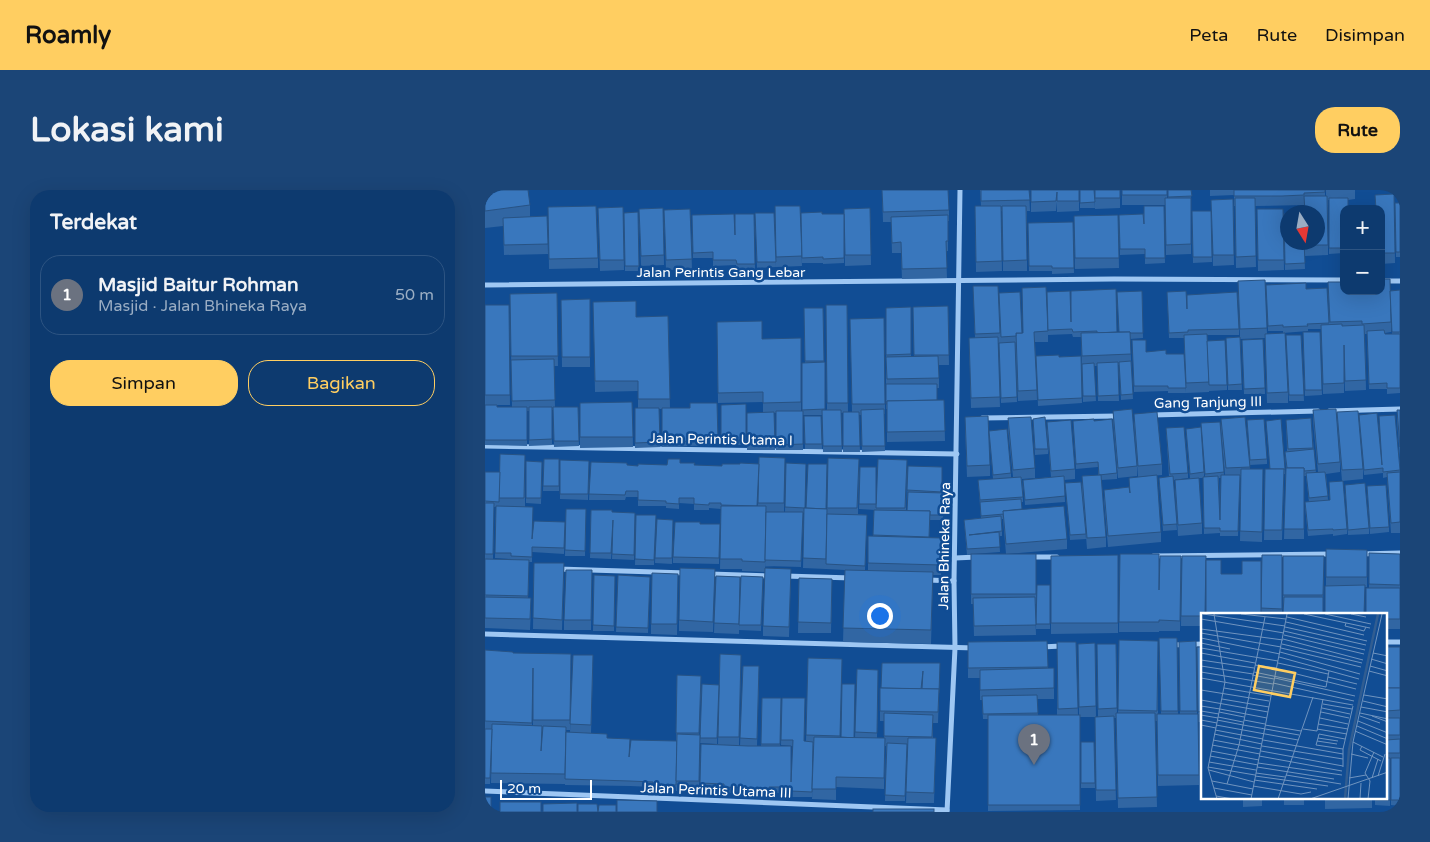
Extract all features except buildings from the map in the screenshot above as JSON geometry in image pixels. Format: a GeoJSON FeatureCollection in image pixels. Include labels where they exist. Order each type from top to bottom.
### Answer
{"type":"FeatureCollection","features":[{"type":"Feature","properties":{"kind":"street","name":"Jalan Bhineka Raya"},"geometry":{"type":"LineString","coordinates":[[947,811],[955,648],[954,581],[960,190]]}},
{"type":"Feature","properties":{"kind":"street","name":"Jalan Perintis Gang Lebar"},"geometry":{"type":"LineString","coordinates":[[485,285],[1114,279],[1340,280]]}},
{"type":"Feature","properties":{"kind":"street"},"geometry":{"type":"LineString","coordinates":[[1385,281],[1400,281]]}},
{"type":"Feature","properties":{"kind":"street","name":"Gang Tanjung III"},"geometry":{"type":"LineString","coordinates":[[1144,415],[1400,410]]}},
{"type":"Feature","properties":{"kind":"street"},"geometry":{"type":"LineString","coordinates":[[976,419],[1124,415]]}},
{"type":"Feature","properties":{"kind":"street"},"geometry":{"type":"LineString","coordinates":[[957,419],[966,419]]}},
{"type":"Feature","properties":{"kind":"street","name":"Jalan Perintis Utama I"},"geometry":{"type":"LineString","coordinates":[[485,446],[957,454]]}},
{"type":"Feature","properties":{"kind":"street"},"geometry":{"type":"LineString","coordinates":[[1143,556],[1341,554]]}},
{"type":"Feature","properties":{"kind":"street"},"geometry":{"type":"LineString","coordinates":[[1351,554],[1400,554]]}},
{"type":"Feature","properties":{"kind":"street"},"geometry":{"type":"LineString","coordinates":[[955,558],[984,557]]}},
{"type":"Feature","properties":{"kind":"street"},"geometry":{"type":"LineString","coordinates":[[1024,557],[1064,557]]}},
{"type":"Feature","properties":{"kind":"street"},"geometry":{"type":"LineString","coordinates":[[555,569],[695,574]]}},
{"type":"Feature","properties":{"kind":"street"},"geometry":{"type":"LineString","coordinates":[[705,574],[854,578]]}},
{"type":"Feature","properties":{"kind":"street"},"geometry":{"type":"LineString","coordinates":[[924,580],[954,581]]}},
{"type":"Feature","properties":{"kind":"street"},"geometry":{"type":"LineString","coordinates":[[485,634],[985,648]]}},
{"type":"Feature","properties":{"kind":"street"},"geometry":{"type":"LineString","coordinates":[[1387,642],[1400,642]]}},
{"type":"Feature","properties":{"kind":"street"},"geometry":{"type":"LineString","coordinates":[[1163,645],[1201,644]]}},
{"type":"Feature","properties":{"kind":"street"},"geometry":{"type":"LineString","coordinates":[[1034,647],[1064,646]]}},
{"type":"Feature","properties":{"kind":"street","name":"Jalan Perintis Utama III"},"geometry":{"type":"LineString","coordinates":[[485,791],[947,811]]}},
{"type":"Feature","properties":{"kind":"place","name":"Masjid Baitur Rohman"},"geometry":{"type":"Point","coordinates":[1034,765]}}]}
